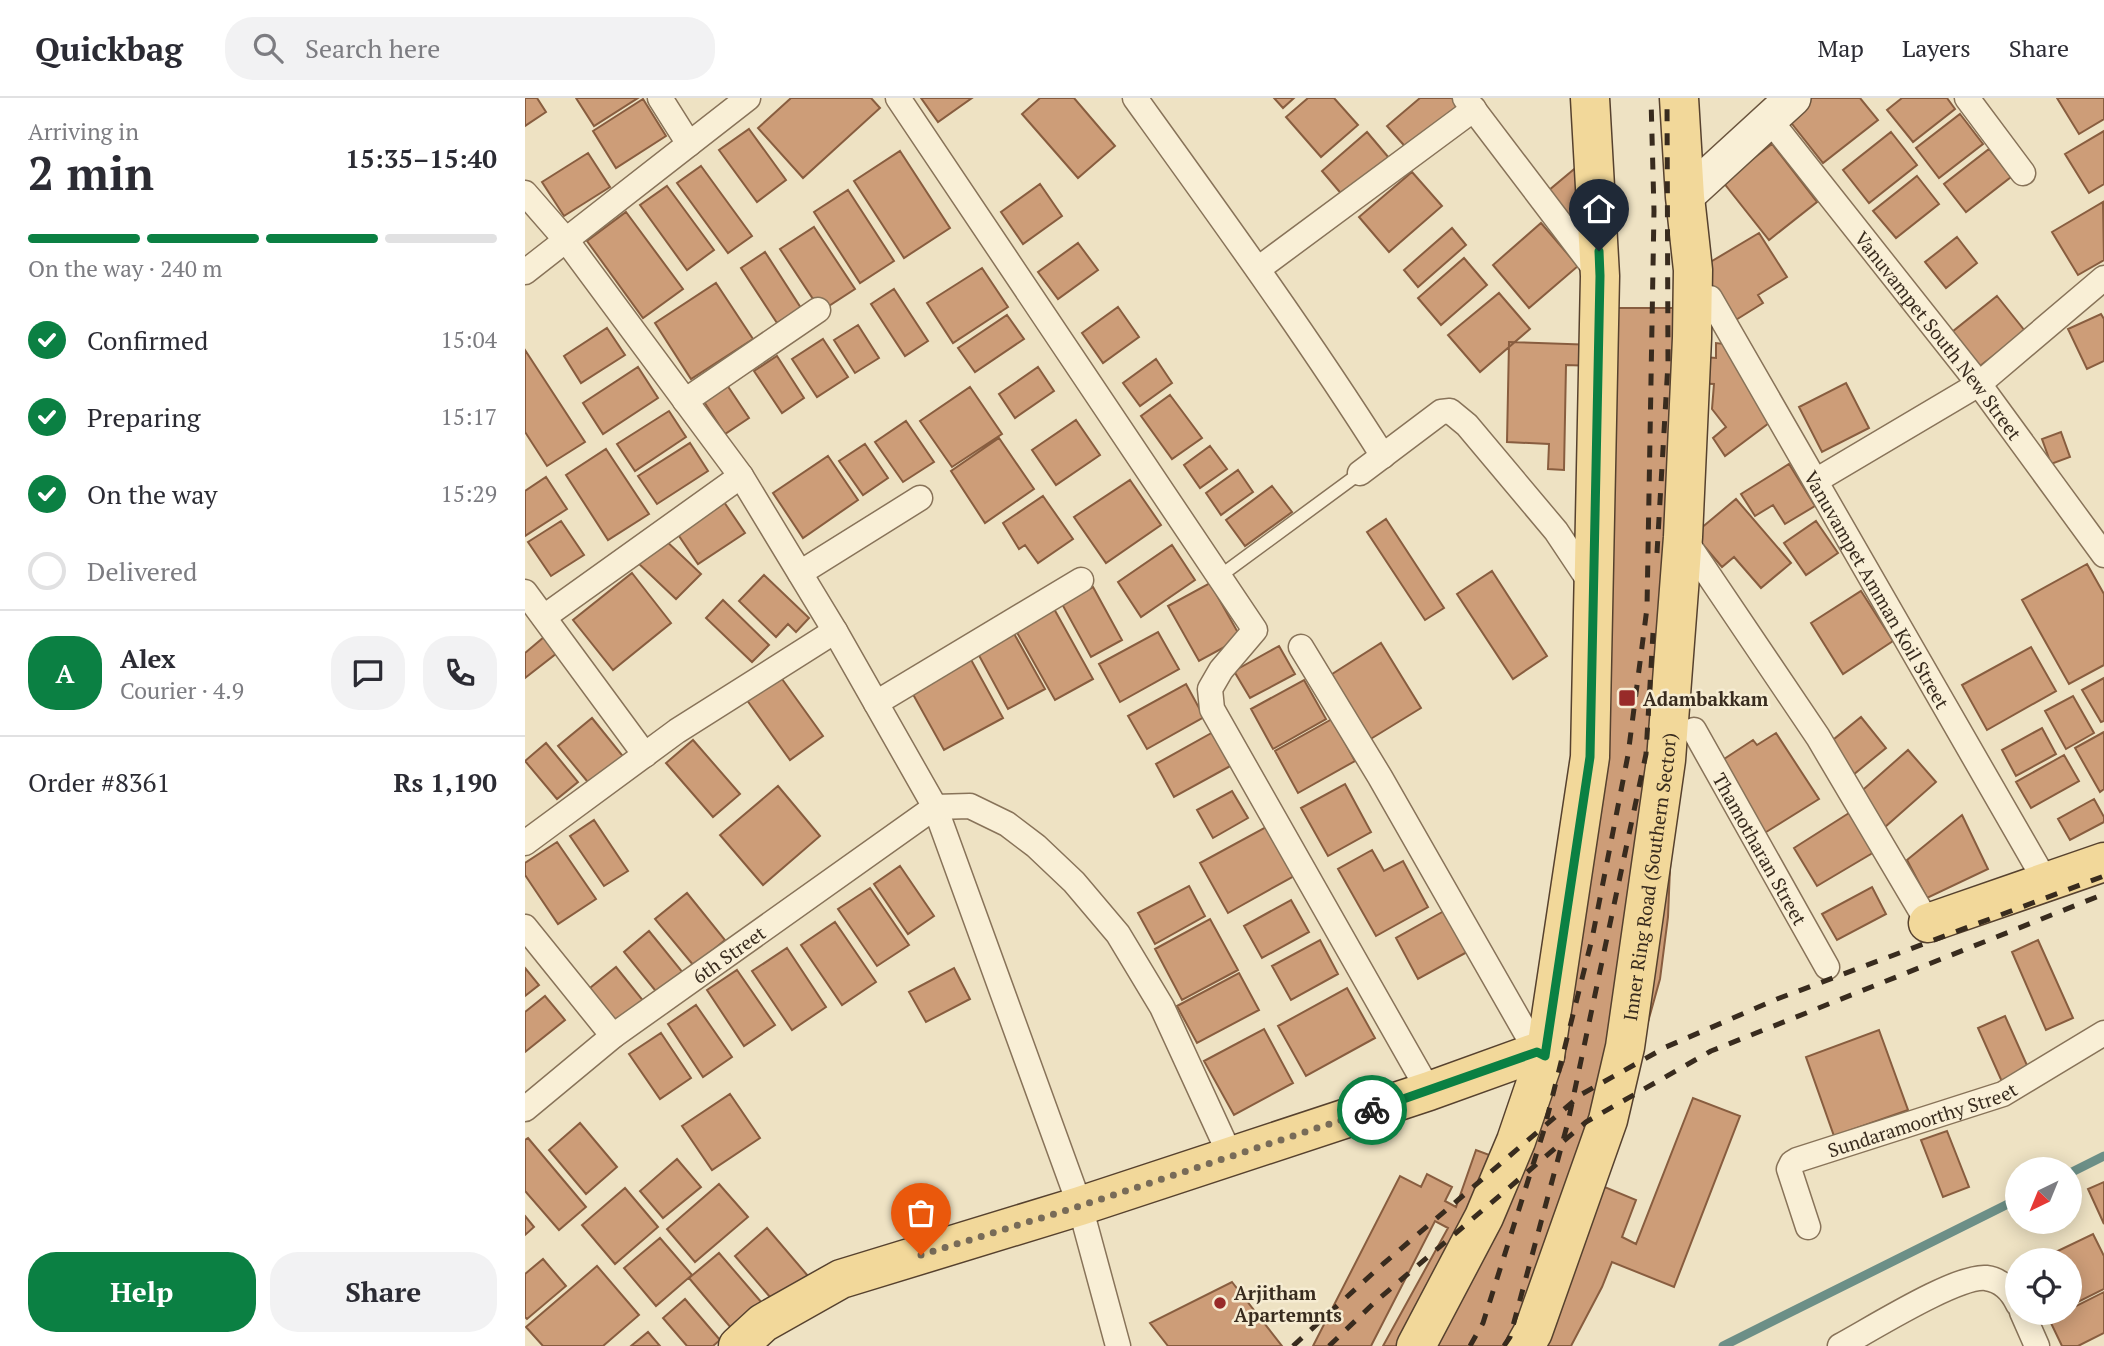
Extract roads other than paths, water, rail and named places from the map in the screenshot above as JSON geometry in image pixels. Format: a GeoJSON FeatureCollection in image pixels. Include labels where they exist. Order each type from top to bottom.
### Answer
{"type":"FeatureCollection","features":[{"type":"Feature","properties":{"kind":"main road"},"geometry":{"type":"LineString","coordinates":[[1416,1346],[1484,1217],[1516,1141],[1541,1054],[1590,757],[1600,276],[1590,98]]}},
{"type":"Feature","properties":{"kind":"main road","name":"Inner Ring Road (Southern Sector)"},"geometry":{"type":"LineString","coordinates":[[1525,1346],[1533,1332],[1608,1120],[1625,1047],[1666,760],[1683,537],[1692,338],[1693,270],[1679,98]]}},
{"type":"Feature","properties":{"kind":"main road"},"geometry":{"type":"LineString","coordinates":[[1928,923],[2104,862]]}},
{"type":"Feature","properties":{"kind":"main road"},"geometry":{"type":"LineString","coordinates":[[738,1346],[763,1324],[841,1279],[1080,1206],[1541,1054]]}},
{"type":"Feature","properties":{"kind":"street"},"geometry":{"type":"LineString","coordinates":[[660,98],[689,144]]}},
{"type":"Feature","properties":{"kind":"street"},"geometry":{"type":"LineString","coordinates":[[525,272],[748,98]]}},
{"type":"Feature","properties":{"kind":"street"},"geometry":{"type":"LineString","coordinates":[[898,98],[1255,630],[1221,670],[1210,689],[1212,709],[1429,1091]]}},
{"type":"Feature","properties":{"kind":"street"},"geometry":{"type":"LineString","coordinates":[[1135,98],[1258,269],[1383,456]]}},
{"type":"Feature","properties":{"kind":"street"},"geometry":{"type":"LineString","coordinates":[[1967,98],[2024,173]]}},
{"type":"Feature","properties":{"kind":"street"},"geometry":{"type":"LineString","coordinates":[[1258,269],[1470,104],[1600,276]]}},
{"type":"Feature","properties":{"kind":"street"},"geometry":{"type":"LineString","coordinates":[[1685,197],[1781,108]]}},
{"type":"Feature","properties":{"kind":"street","name":"Vanuvampet South New Street"},"geometry":{"type":"LineString","coordinates":[[1781,108],[2104,555]]}},
{"type":"Feature","properties":{"kind":"street"},"geometry":{"type":"LineString","coordinates":[[525,193],[566,240],[741,476],[835,631],[935,807],[1080,1206],[1118,1346]]}},
{"type":"Feature","properties":{"kind":"street"},"geometry":{"type":"LineString","coordinates":[[1817,480],[1979,384],[2104,278]]}},
{"type":"Feature","properties":{"kind":"street","name":"Vanuvampet Amman Koil Street"},"geometry":{"type":"LineString","coordinates":[[1710,298],[2046,882]]}},
{"type":"Feature","properties":{"kind":"street"},"geometry":{"type":"LineString","coordinates":[[685,401],[818,310]]}},
{"type":"Feature","properties":{"kind":"street"},"geometry":{"type":"LineString","coordinates":[[1360,473],[1441,412],[1450,411],[1458,416],[1489,450],[1556,531],[1593,586]]}},
{"type":"Feature","properties":{"kind":"street"},"geometry":{"type":"LineString","coordinates":[[544,617],[741,476]]}},
{"type":"Feature","properties":{"kind":"street"},"geometry":{"type":"LineString","coordinates":[[800,573],[920,498]]}},
{"type":"Feature","properties":{"kind":"street"},"geometry":{"type":"LineString","coordinates":[[1683,537],[1818,737],[1928,923]]}},
{"type":"Feature","properties":{"kind":"street"},"geometry":{"type":"LineString","coordinates":[[876,703],[1081,580]]}},
{"type":"Feature","properties":{"kind":"street"},"geometry":{"type":"LineString","coordinates":[[525,592],[645,755]]}},
{"type":"Feature","properties":{"kind":"street"},"geometry":{"type":"LineString","coordinates":[[525,843],[677,731],[835,631]]}},
{"type":"Feature","properties":{"kind":"street"},"geometry":{"type":"LineString","coordinates":[[1301,647],[1541,1054]]}},
{"type":"Feature","properties":{"kind":"street","name":"Thamotharan Street"},"geometry":{"type":"LineString","coordinates":[[1694,730],[1827,967]]}},
{"type":"Feature","properties":{"kind":"street"},"geometry":{"type":"LineString","coordinates":[[935,807],[970,806],[1007,824],[1036,846],[1074,882],[1118,934],[1162,1007],[1230,1155]]}},
{"type":"Feature","properties":{"kind":"street","name":"6th Street"},"geometry":{"type":"LineString","coordinates":[[525,1109],[613,1036],[935,807]]}},
{"type":"Feature","properties":{"kind":"street"},"geometry":{"type":"LineString","coordinates":[[525,927],[613,1036]]}},
{"type":"Feature","properties":{"kind":"street","name":"Sundaramoorthy Street"},"geometry":{"type":"LineString","coordinates":[[1808,1227],[1789,1169],[1792,1163],[2003,1094],[2104,1033]]}},
{"type":"Feature","properties":{"kind":"street"},"geometry":{"type":"LineString","coordinates":[[1840,1346],[1957,1283],[1983,1278],[1996,1280],[2005,1287]]}},
{"type":"Feature","properties":{"kind":"street"},"geometry":{"type":"LineString","coordinates":[[2028,1325],[2038,1346]]}},
{"type":"Feature","properties":{"kind":"lane"},"geometry":{"type":"LineString","coordinates":[[1220,576],[1360,473]]}},
{"type":"Feature","properties":{"kind":"waterway"},"geometry":{"type":"LineString","coordinates":[[2083,1166],[2104,1156]]}},
{"type":"Feature","properties":{"kind":"waterway"},"geometry":{"type":"LineString","coordinates":[[1723,1346],[2005,1205]]}},
{"type":"Feature","properties":{"kind":"railway"},"geometry":{"type":"LineString","coordinates":[[1470,1346],[1483,1323],[1544,1130],[1592,939],[1628,755],[1647,608],[1654,211],[1651,98]]}},
{"type":"Feature","properties":{"kind":"railway"},"geometry":{"type":"LineString","coordinates":[[1657,553],[1668,363],[1667,98]]}},
{"type":"Feature","properties":{"kind":"railway"},"geometry":{"type":"LineString","coordinates":[[1504,1346],[1510,1337],[1568,1122],[1646,754],[1653,633]]}},
{"type":"Feature","properties":{"kind":"railway"},"geometry":{"type":"LineString","coordinates":[[1293,1346],[1383,1264],[1582,1094],[1666,1047],[1777,999],[2104,876]]}},
{"type":"Feature","properties":{"kind":"railway"},"geometry":{"type":"LineString","coordinates":[[1329,1346],[1375,1302],[1586,1122],[1711,1051],[2104,894]]}},
{"type":"Feature","properties":{"kind":"place","name":"Adambakkam"},"geometry":{"type":"Point","coordinates":[1627,698]}},
{"type":"Feature","properties":{"kind":"place","name":"Arjitham Apartemnts"},"geometry":{"type":"Point","coordinates":[1220,1303]}}]}
